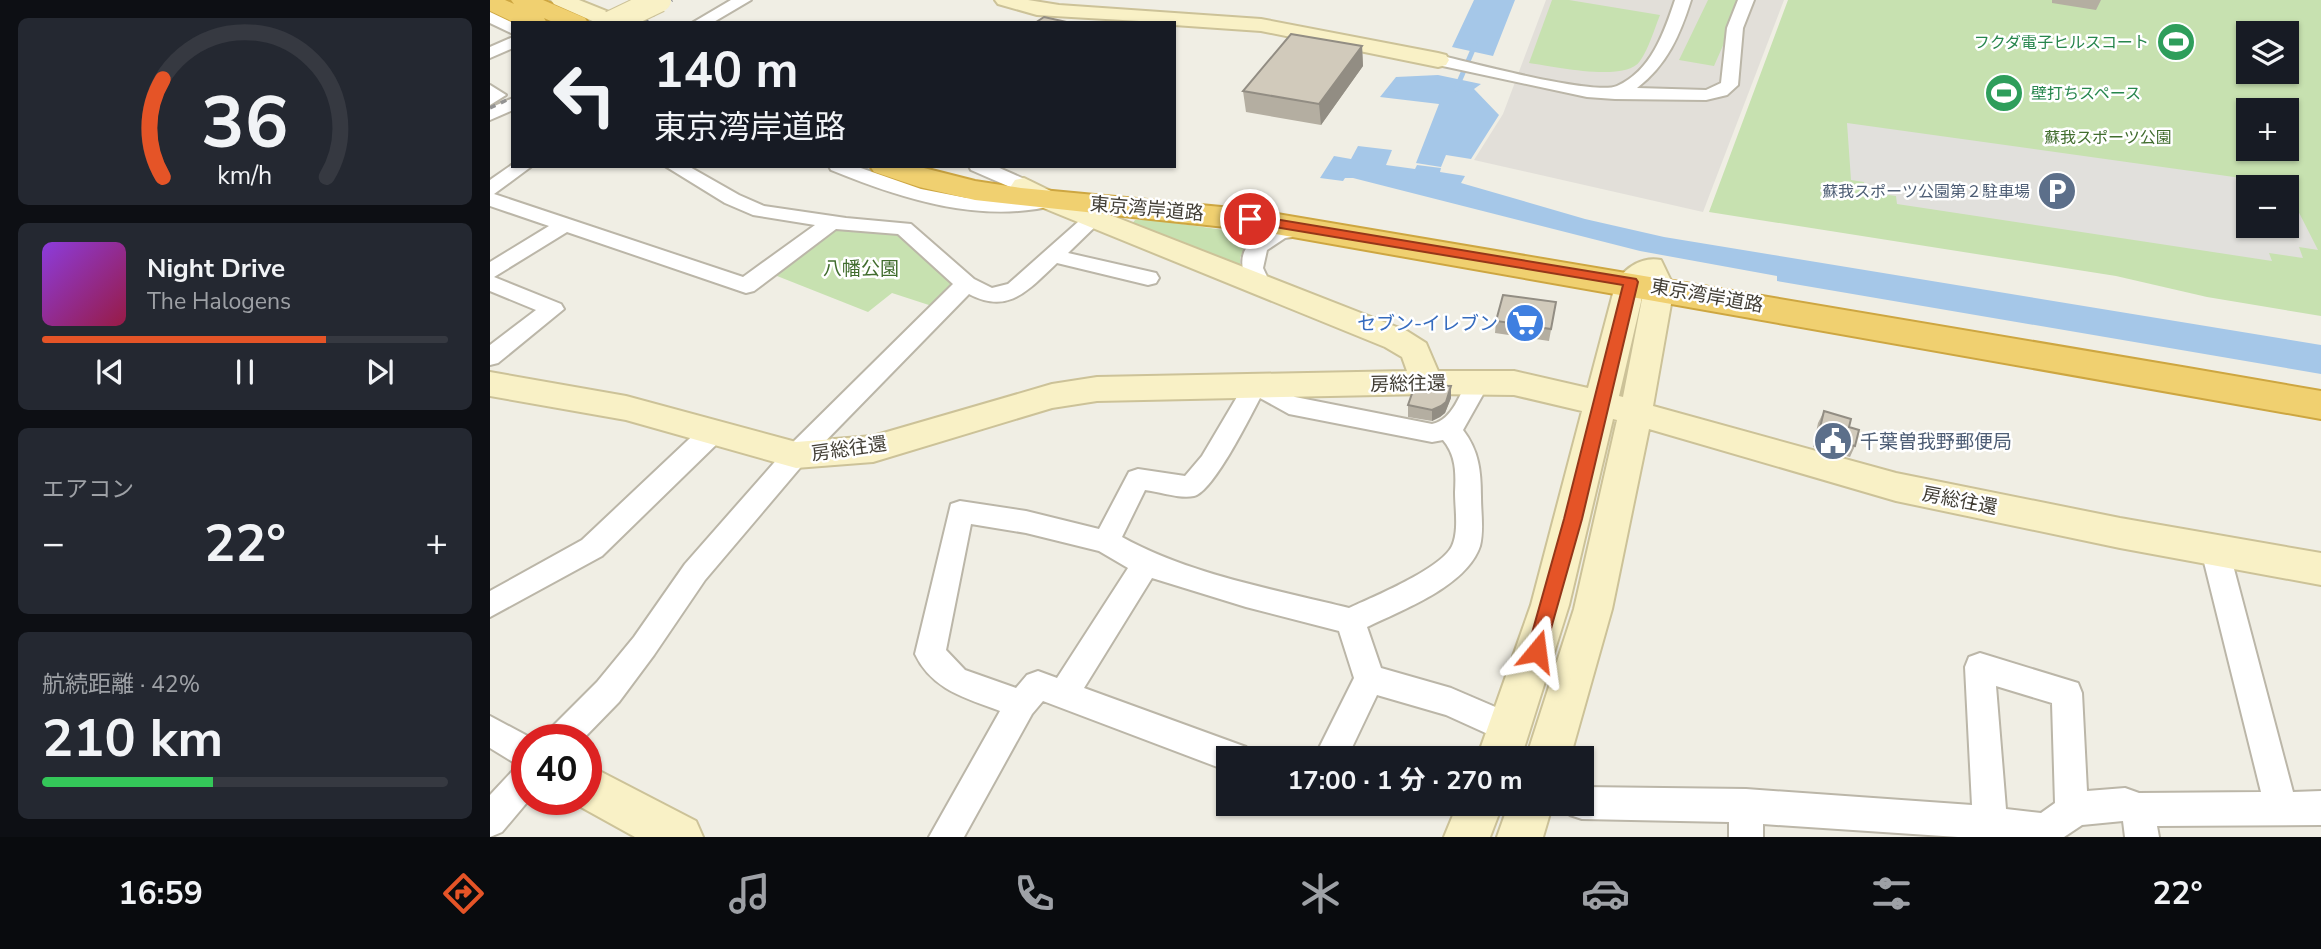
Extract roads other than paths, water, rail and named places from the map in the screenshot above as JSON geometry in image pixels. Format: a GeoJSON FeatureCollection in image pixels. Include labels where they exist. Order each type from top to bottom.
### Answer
{"type":"FeatureCollection","features":[{"type":"Feature","properties":{"kind":"highway"},"geometry":{"type":"LineString","coordinates":[[523,0],[571,21]]}},
{"type":"Feature","properties":{"kind":"highway"},"geometry":{"type":"LineString","coordinates":[[490,2],[531,21]]}},
{"type":"Feature","properties":{"kind":"highway","name":"東京湾岸道路"},"geometry":{"type":"LineString","coordinates":[[904,168],[949,173],[1037,194],[1159,207],[1647,279],[2022,335],[2321,384]]}},
{"type":"Feature","properties":{"kind":"highway","name":"東京湾岸道路"},"geometry":{"type":"LineString","coordinates":[[1037,194],[1183,196],[1308,210],[1647,279],[2321,405]]}},
{"type":"Feature","properties":{"kind":"street"},"geometry":{"type":"LineString","coordinates":[[561,0],[608,21]]}},
{"type":"Feature","properties":{"kind":"street"},"geometry":{"type":"LineString","coordinates":[[617,21],[659,0]]}},
{"type":"Feature","properties":{"kind":"street"},"geometry":{"type":"LineString","coordinates":[[704,21],[743,0]]}},
{"type":"Feature","properties":{"kind":"street"},"geometry":{"type":"LineString","coordinates":[[1005,0],[1038,9],[1261,25],[1562,88],[1614,94],[1686,96],[1721,92],[1729,85],[1735,28],[1746,0]]}},
{"type":"Feature","properties":{"kind":"street"},"geometry":{"type":"LineString","coordinates":[[1614,94],[1635,84],[1650,71],[1663,50],[1683,0]]}},
{"type":"Feature","properties":{"kind":"street"},"geometry":{"type":"LineString","coordinates":[[490,17],[511,28]]}},
{"type":"Feature","properties":{"kind":"street"},"geometry":{"type":"LineString","coordinates":[[490,52],[511,43]]}},
{"type":"Feature","properties":{"kind":"street"},"geometry":{"type":"LineString","coordinates":[[490,90],[497,95],[490,100]]}},
{"type":"Feature","properties":{"kind":"street"},"geometry":{"type":"LineString","coordinates":[[490,115],[511,104]]}},
{"type":"Feature","properties":{"kind":"street"},"geometry":{"type":"LineString","coordinates":[[490,189],[520,168]]}},
{"type":"Feature","properties":{"kind":"street"},"geometry":{"type":"LineString","coordinates":[[678,168],[747,207],[775,215],[831,223],[904,228],[966,284],[988,295],[1016,289],[1094,218]]}},
{"type":"Feature","properties":{"kind":"street"},"geometry":{"type":"LineString","coordinates":[[843,168],[891,188],[936,201],[1018,206],[1037,194]]}},
{"type":"Feature","properties":{"kind":"street"},"geometry":{"type":"LineString","coordinates":[[949,173],[1037,194],[1406,344],[1419,357],[1427,382]]}},
{"type":"Feature","properties":{"kind":"street"},"geometry":{"type":"LineString","coordinates":[[490,199],[746,286],[831,223]]}},
{"type":"Feature","properties":{"kind":"street"},"geometry":{"type":"LineString","coordinates":[[490,271],[566,224]]}},
{"type":"Feature","properties":{"kind":"street"},"geometry":{"type":"LineString","coordinates":[[1259,283],[1251,269],[1251,261],[1258,248],[1275,233],[1311,230]]}},
{"type":"Feature","properties":{"kind":"street"},"geometry":{"type":"LineString","coordinates":[[1053,256],[1148,278]]}},
{"type":"Feature","properties":{"kind":"street"},"geometry":{"type":"LineString","coordinates":[[1369,679],[1451,702],[1504,743],[1550,605],[1601,403],[1647,279]]}},
{"type":"Feature","properties":{"kind":"street"},"geometry":{"type":"LineString","coordinates":[[1552,746],[1593,608],[1635,413],[1647,279]]}},
{"type":"Feature","properties":{"kind":"street"},"geometry":{"type":"LineString","coordinates":[[490,283],[553,309],[490,357]]}},
{"type":"Feature","properties":{"kind":"street"},"geometry":{"type":"LineString","coordinates":[[577,724],[608,692],[644,646],[695,572],[796,454],[966,284]]}},
{"type":"Feature","properties":{"kind":"street","name":"房総往還"},"geometry":{"type":"LineString","coordinates":[[490,384],[626,408],[796,454],[873,449],[1052,396],[1097,389],[1427,382],[1521,385],[1601,403],[1896,487],[2321,569]]}},
{"type":"Feature","properties":{"kind":"street"},"geometry":{"type":"LineString","coordinates":[[1106,542],[1138,479],[1191,487],[1211,463],[1258,386],[1289,405],[1432,433],[1448,430],[1458,420],[1478,382]]}},
{"type":"Feature","properties":{"kind":"street"},"geometry":{"type":"LineString","coordinates":[[1021,704],[956,680],[930,654],[960,512],[1026,522],[1106,542],[1146,564],[1246,596],[1351,621],[1431,580],[1455,563],[1465,550],[1468,463],[1458,439],[1448,430]]}},
{"type":"Feature","properties":{"kind":"street"},"geometry":{"type":"LineString","coordinates":[[490,605],[592,548],[713,432]]}},
{"type":"Feature","properties":{"kind":"street"},"geometry":{"type":"LineString","coordinates":[[2215,550],[2281,807]]}},
{"type":"Feature","properties":{"kind":"street"},"geometry":{"type":"LineString","coordinates":[[1064,693],[1146,564]]}},
{"type":"Feature","properties":{"kind":"street"},"geometry":{"type":"LineString","coordinates":[[1336,746],[1369,679],[1351,621]]}},
{"type":"Feature","properties":{"kind":"street"},"geometry":{"type":"LineString","coordinates":[[1990,825],[1979,667],[2067,693],[2072,811]]}},
{"type":"Feature","properties":{"kind":"street"},"geometry":{"type":"LineString","coordinates":[[946,837],[1021,704],[1038,685],[1216,751]]}},
{"type":"Feature","properties":{"kind":"street"},"geometry":{"type":"LineString","coordinates":[[490,731],[511,743]]}},
{"type":"Feature","properties":{"kind":"street"},"geometry":{"type":"LineString","coordinates":[[602,795],[680,837]]}},
{"type":"Feature","properties":{"kind":"street"},"geometry":{"type":"LineString","coordinates":[[490,820],[511,796]]}},
{"type":"Feature","properties":{"kind":"street"},"geometry":{"type":"LineString","coordinates":[[1594,804],[1746,822],[1874,816],[1928,817],[2045,830],[2072,811],[2125,804],[2140,823],[2281,807],[2321,808]]}},
{"type":"Feature","properties":{"kind":"street"},"geometry":{"type":"LineString","coordinates":[[1467,837],[1476,816]]}},
{"type":"Feature","properties":{"kind":"street"},"geometry":{"type":"LineString","coordinates":[[1520,837],[1527,816]]}},
{"type":"Feature","properties":{"kind":"water"},"geometry":{"type":"Polygon","coordinates":[[[1474,0],[1515,0],[1493,56],[1452,47],[1474,0]]]}},
{"type":"Feature","properties":{"kind":"water"},"geometry":{"type":"Polygon","coordinates":[[[1438,75],[1481,84],[1474,89],[1499,115],[1471,159],[1446,155],[1441,167],[1416,163],[1439,104],[1380,97],[1396,77],[1438,75]]]}},
{"type":"Feature","properties":{"kind":"water"},"geometry":{"type":"Polygon","coordinates":[[[1358,146],[1392,150],[1386,165],[1415,169],[1417,165],[1441,168],[1440,172],[1465,176],[1461,183],[1585,219],[1664,237],[2321,345],[2321,374],[1777,281],[1777,276],[1640,251],[1353,178],[1345,178],[1343,181],[1320,178],[1334,156],[1351,159],[1358,146]]]}},
{"type":"Feature","properties":{"kind":"waterway"},"geometry":{"type":"LineString","coordinates":[[1456,89],[1475,45]]}},
{"type":"Feature","properties":{"kind":"railway"},"geometry":{"type":"LineString","coordinates":[[646,21],[672,0]]}},
{"type":"Feature","properties":{"kind":"railway"},"geometry":{"type":"LineString","coordinates":[[490,108],[511,98]]}},
{"type":"Feature","properties":{"kind":"place","name":"フクダ電子ヒルスコート"},"geometry":{"type":"Point","coordinates":[2176,42]}},
{"type":"Feature","properties":{"kind":"place","name":"壁打ちスペース"},"geometry":{"type":"Point","coordinates":[2004,93]}},
{"type":"Feature","properties":{"kind":"place","name":"蘇我スポーツ公園第２駐車場"},"geometry":{"type":"Point","coordinates":[2057,191]}},
{"type":"Feature","properties":{"kind":"place","name":"セブン-イレブン"},"geometry":{"type":"Point","coordinates":[1525,323]}},
{"type":"Feature","properties":{"kind":"place","name":"千葉曽我野郵便局"},"geometry":{"type":"Point","coordinates":[1833,441]}},
{"type":"Feature","properties":{"kind":"park label","name":"蘇我スポーツ公園"},"geometry":{"type":"Point","coordinates":[2108,137]}},
{"type":"Feature","properties":{"kind":"park label","name":"八幡公園"},"geometry":{"type":"Point","coordinates":[861,268]}}]}
